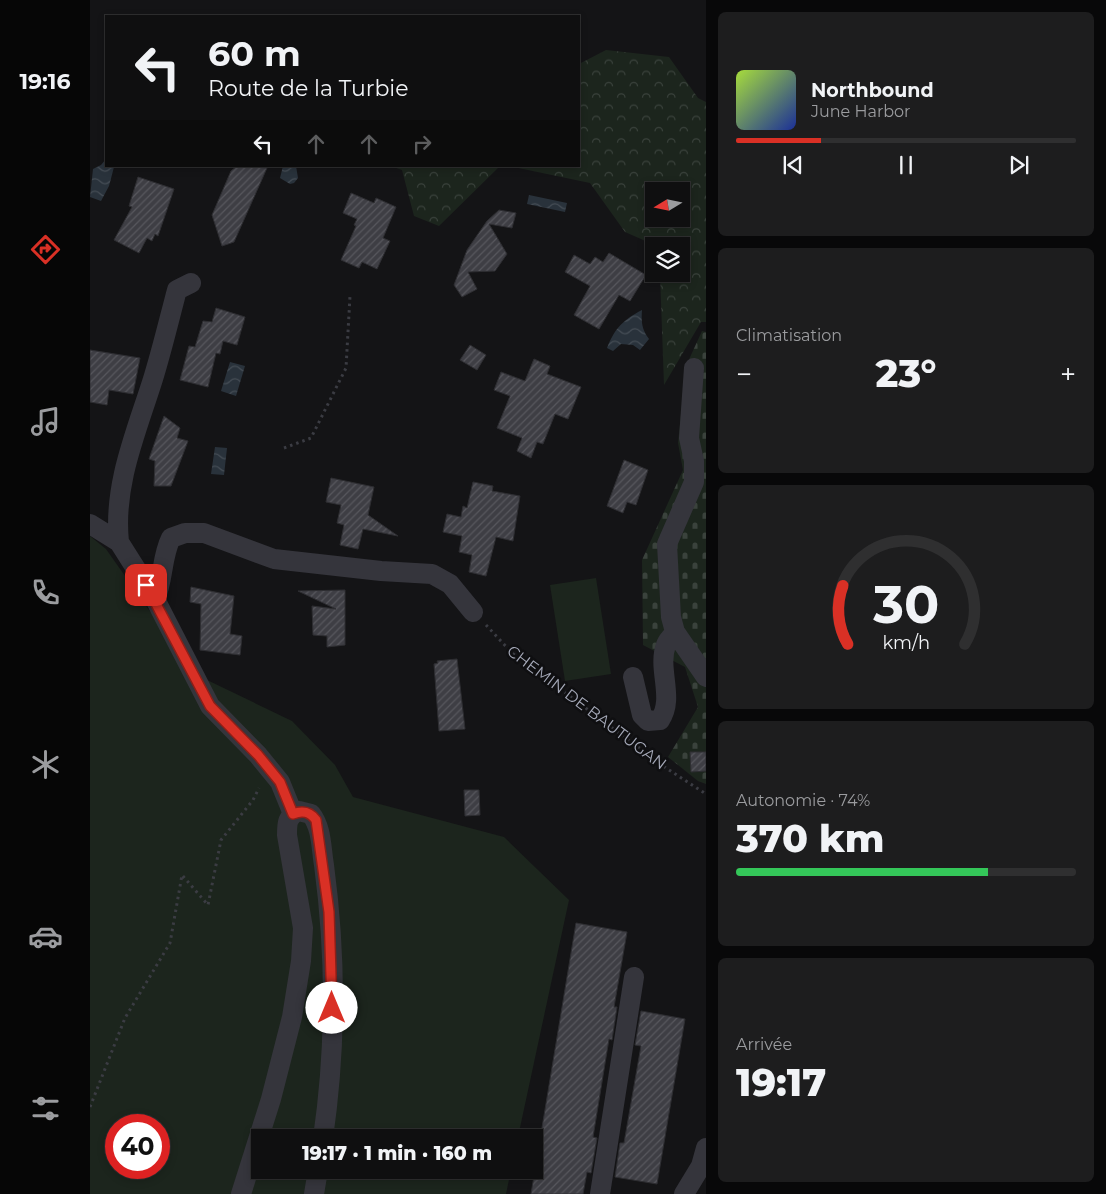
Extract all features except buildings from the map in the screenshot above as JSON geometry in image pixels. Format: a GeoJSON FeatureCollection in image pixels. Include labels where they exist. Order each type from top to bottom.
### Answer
{"type":"FeatureCollection","features":[{"type":"Feature","properties":{"kind":"street"},"geometry":{"type":"LineString","coordinates":[[119,542],[117,519],[121,480],[159,362],[177,290],[191,283]]}},
{"type":"Feature","properties":{"kind":"street"},"geometry":{"type":"LineString","coordinates":[[694,368],[689,438],[694,482],[667,544],[672,617],[676,632],[706,677]]}},
{"type":"Feature","properties":{"kind":"street"},"geometry":{"type":"LineString","coordinates":[[90,524],[119,542],[155,599],[210,706],[258,755],[280,782],[293,814]]}},
{"type":"Feature","properties":{"kind":"street"},"geometry":{"type":"LineString","coordinates":[[155,599],[160,588],[164,552],[171,538],[186,533],[204,532],[274,558],[381,571],[432,574],[450,584],[473,612]]}},
{"type":"Feature","properties":{"kind":"street"},"geometry":{"type":"LineString","coordinates":[[633,677],[642,715],[648,721],[660,720],[666,711],[664,665],[666,644],[676,632]]}},
{"type":"Feature","properties":{"kind":"street"},"geometry":{"type":"LineString","coordinates":[[241,1194],[271,1099],[292,1017],[301,961],[303,928],[286,835],[287,822],[293,814],[306,812],[312,814],[316,820],[329,912],[332,983],[331,1061],[325,1129]]}},
{"type":"Feature","properties":{"kind":"street"},"geometry":{"type":"LineString","coordinates":[[600,1194],[634,977]]}},
{"type":"Feature","properties":{"kind":"street"},"geometry":{"type":"LineString","coordinates":[[684,1194],[701,1166],[706,1148]]}},
{"type":"Feature","properties":{"kind":"street"},"geometry":{"type":"LineString","coordinates":[[314,1194],[316,1179]]}},
{"type":"Feature","properties":{"kind":"path"},"geometry":{"type":"LineString","coordinates":[[284,448],[311,438],[346,368],[350,296]]}},
{"type":"Feature","properties":{"kind":"path","name":"CHEMIN DE BAUTUGAN"},"geometry":{"type":"LineString","coordinates":[[473,612],[512,653],[666,768],[706,794]]}},
{"type":"Feature","properties":{"kind":"path"},"geometry":{"type":"LineString","coordinates":[[90,1107],[125,1018],[170,943],[182,874],[208,906],[221,840],[253,800],[263,780]]}},
{"type":"Feature","properties":{"kind":"green space"},"geometry":{"type":"Polygon","coordinates":[[[606,50],[669,57],[698,98],[706,102],[706,322],[701,322],[664,385],[660,282],[690,282],[690,237],[645,237],[645,241],[625,232],[590,183],[514,167],[580,167],[580,63],[606,50]]]}},
{"type":"Feature","properties":{"kind":"green space"},"geometry":{"type":"Polygon","coordinates":[[[394,167],[499,167],[439,226],[414,216],[402,170],[394,167]]]}},
{"type":"Feature","properties":{"kind":"green space"},"geometry":{"type":"Polygon","coordinates":[[[702,331],[706,332],[706,784],[698,781],[668,757],[698,707],[685,667],[643,645],[642,560],[683,470],[678,443],[686,366],[702,331]]]}},
{"type":"Feature","properties":{"kind":"green space"},"geometry":{"type":"Polygon","coordinates":[[[90,536],[106,549],[149,610],[205,679],[292,721],[335,765],[353,797],[504,837],[569,900],[520,1129],[251,1129],[251,1179],[509,1179],[506,1194],[90,1194],[90,536]]]}},
{"type":"Feature","properties":{"kind":"green space"},"geometry":{"type":"Polygon","coordinates":[[[596,578],[611,674],[565,681],[550,585],[596,578]]]}},
{"type":"Feature","properties":{"kind":"water"},"geometry":{"type":"Polygon","coordinates":[[[105,160],[105,167],[114,167],[109,186],[101,201],[90,197],[93,169],[101,165],[105,160]]]}},
{"type":"Feature","properties":{"kind":"water"},"geometry":{"type":"Polygon","coordinates":[[[283,167],[296,167],[298,178],[294,183],[290,184],[280,178],[283,167]]]}},
{"type":"Feature","properties":{"kind":"water"},"geometry":{"type":"Polygon","coordinates":[[[529,195],[567,203],[565,212],[527,204],[529,195]]]}},
{"type":"Feature","properties":{"kind":"water"},"geometry":{"type":"Polygon","coordinates":[[[642,310],[642,326],[649,339],[640,350],[633,345],[621,344],[613,351],[607,348],[620,325],[642,310]]]}},
{"type":"Feature","properties":{"kind":"water"},"geometry":{"type":"Polygon","coordinates":[[[230,362],[245,366],[236,396],[221,391],[230,362]]]}},
{"type":"Feature","properties":{"kind":"water"},"geometry":{"type":"Polygon","coordinates":[[[215,447],[227,448],[224,475],[211,474],[215,447]]]}},
{"type":"Feature","properties":{"kind":"route"},"geometry":{"type":"LineString","coordinates":[[146,585],[210,706],[228,727],[258,755],[280,782],[293,814],[299,811],[306,812],[312,814],[316,820],[329,912],[332,1008]]}}]}
